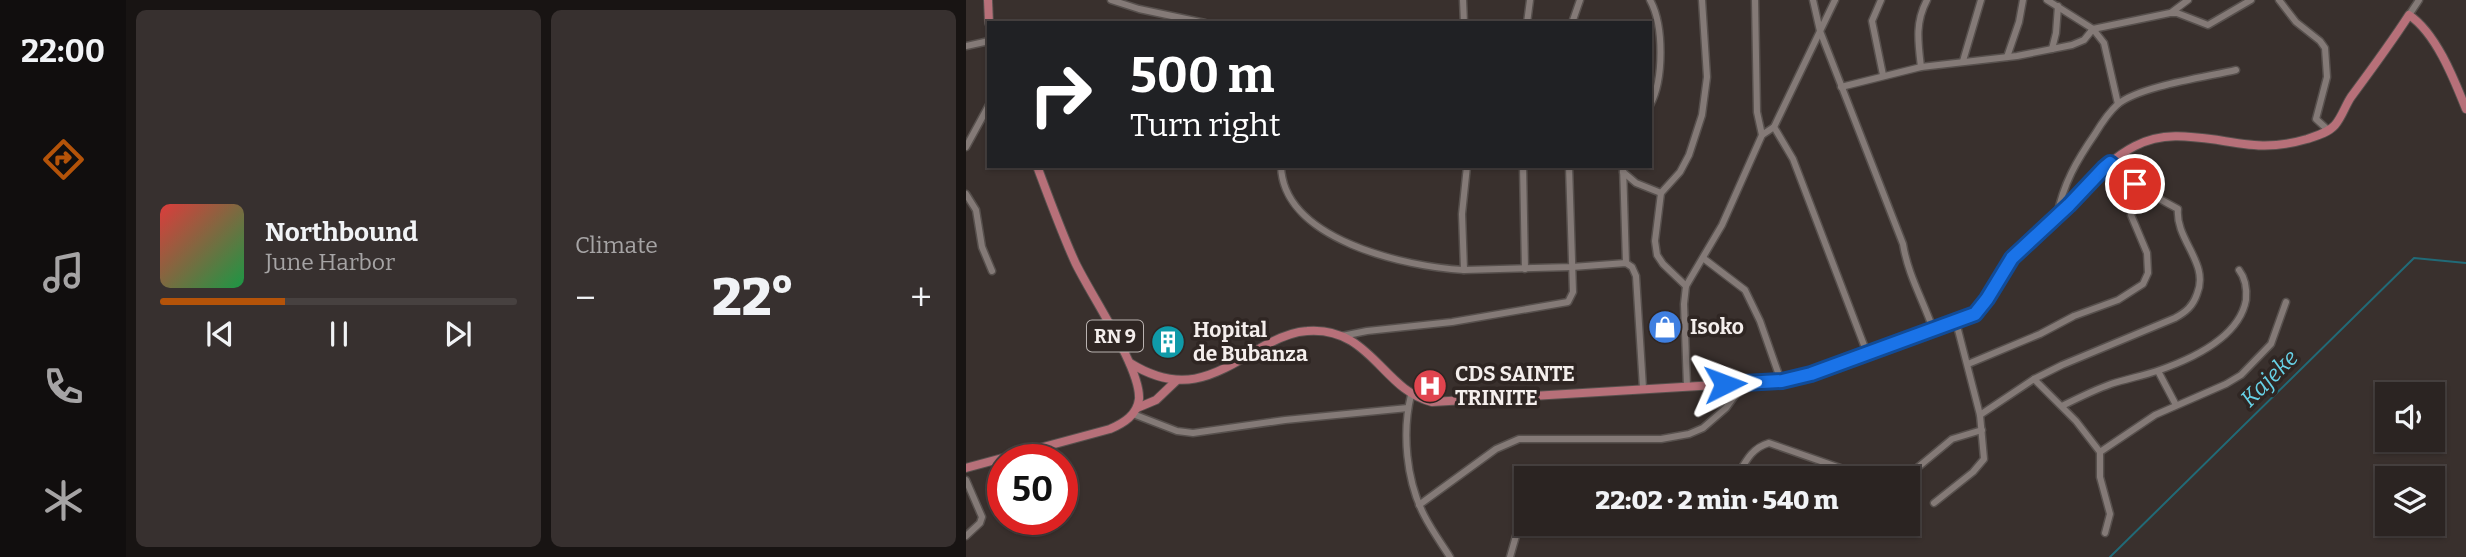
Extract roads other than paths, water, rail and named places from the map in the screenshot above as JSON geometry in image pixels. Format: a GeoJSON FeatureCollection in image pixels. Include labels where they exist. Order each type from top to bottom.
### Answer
{"type":"FeatureCollection","features":[{"type":"Feature","properties":{"kind":"main road"},"geometry":{"type":"LineString","coordinates":[[988,0],[989,21]]}},
{"type":"Feature","properties":{"kind":"main road"},"geometry":{"type":"LineString","coordinates":[[1130,363],[1152,375],[1176,381],[1216,373],[1287,335],[1320,330],[1340,336],[1367,351],[1411,395],[1432,402],[1782,381],[1820,371],[1975,314],[2012,258],[2110,163],[2133,147],[2166,136],[2198,137],[2258,147],[2279,147],[2328,131],[2336,125],[2348,101],[2374,69],[2409,15],[2421,23],[2428,34],[2451,74],[2466,109]]}},
{"type":"Feature","properties":{"kind":"main road","name":"RN 9"},"geometry":{"type":"LineString","coordinates":[[1038,168],[1076,262],[1130,363],[1138,385],[1135,411]]}},
{"type":"Feature","properties":{"kind":"main road"},"geometry":{"type":"LineString","coordinates":[[966,468],[1111,429],[1127,421],[1135,411],[1156,400],[1176,381]]}},
{"type":"Feature","properties":{"kind":"street"},"geometry":{"type":"LineString","coordinates":[[1111,0],[1120,5],[1196,21]]}},
{"type":"Feature","properties":{"kind":"street"},"geometry":{"type":"LineString","coordinates":[[1463,0],[1464,21]]}},
{"type":"Feature","properties":{"kind":"street"},"geometry":{"type":"LineString","coordinates":[[1527,21],[1530,0]]}},
{"type":"Feature","properties":{"kind":"street"},"geometry":{"type":"LineString","coordinates":[[1573,21],[1580,0]]}},
{"type":"Feature","properties":{"kind":"street"},"geometry":{"type":"LineString","coordinates":[[1650,0],[1656,15],[1661,66],[1660,82],[1652,100]]}},
{"type":"Feature","properties":{"kind":"street"},"geometry":{"type":"LineString","coordinates":[[1686,286],[1662,264],[1657,255],[1655,241],[1661,193],[1675,179],[1685,163],[1702,115],[1707,77],[1702,0]]}},
{"type":"Feature","properties":{"kind":"street"},"geometry":{"type":"LineString","coordinates":[[1755,0],[1756,112],[1762,135]]}},
{"type":"Feature","properties":{"kind":"street"},"geometry":{"type":"LineString","coordinates":[[1813,0],[1820,31],[1903,244],[1909,274],[1924,303],[1933,329]]}},
{"type":"Feature","properties":{"kind":"street"},"geometry":{"type":"LineString","coordinates":[[1687,386],[1684,304],[1686,286],[1733,203],[1762,135],[1774,127],[1835,0]]}},
{"type":"Feature","properties":{"kind":"street"},"geometry":{"type":"LineString","coordinates":[[1881,0],[1872,22],[1883,75]]}},
{"type":"Feature","properties":{"kind":"street"},"geometry":{"type":"LineString","coordinates":[[1921,66],[1917,34],[1927,0]]}},
{"type":"Feature","properties":{"kind":"street"},"geometry":{"type":"LineString","coordinates":[[1963,61],[1981,0]]}},
{"type":"Feature","properties":{"kind":"street"},"geometry":{"type":"LineString","coordinates":[[2007,57],[2023,0]]}},
{"type":"Feature","properties":{"kind":"street"},"geometry":{"type":"LineString","coordinates":[[2047,0],[2093,29],[2104,43],[2118,104]]}},
{"type":"Feature","properties":{"kind":"street"},"geometry":{"type":"LineString","coordinates":[[2170,13],[2188,0]]}},
{"type":"Feature","properties":{"kind":"street"},"geometry":{"type":"LineString","coordinates":[[1841,87],[1921,66],[2007,57],[2052,49],[2082,42],[2093,29],[2170,13],[2177,13],[2208,25],[2251,0]]}},
{"type":"Feature","properties":{"kind":"street"},"geometry":{"type":"LineString","coordinates":[[2279,0],[2296,22],[2325,48],[2327,77],[2316,119],[2328,131]]}},
{"type":"Feature","properties":{"kind":"street"},"geometry":{"type":"LineString","coordinates":[[2409,15],[2419,0]]}},
{"type":"Feature","properties":{"kind":"street"},"geometry":{"type":"LineString","coordinates":[[2052,49],[2058,6]]}},
{"type":"Feature","properties":{"kind":"street"},"geometry":{"type":"LineString","coordinates":[[966,46],[987,41]]}},
{"type":"Feature","properties":{"kind":"street"},"geometry":{"type":"LineString","coordinates":[[2057,216],[2070,172],[2118,104],[2145,92],[2236,70]]}},
{"type":"Feature","properties":{"kind":"street"},"geometry":{"type":"LineString","coordinates":[[966,147],[987,109]]}},
{"type":"Feature","properties":{"kind":"street"},"geometry":{"type":"LineString","coordinates":[[1774,127],[1793,159],[1867,353]]}},
{"type":"Feature","properties":{"kind":"street"},"geometry":{"type":"LineString","coordinates":[[1980,415],[2034,379],[2175,318],[2183,314],[2194,301],[2201,283],[2200,274],[2181,229],[2178,209],[2146,191],[2110,163]]}},
{"type":"Feature","properties":{"kind":"street"},"geometry":{"type":"LineString","coordinates":[[1281,168],[1286,193],[1293,205],[1319,227],[1364,250],[1411,265],[1464,270],[1626,263],[1632,267],[1636,276],[1643,388]]}},
{"type":"Feature","properties":{"kind":"street"},"geometry":{"type":"LineString","coordinates":[[1464,270],[1462,214],[1467,168]]}},
{"type":"Feature","properties":{"kind":"street"},"geometry":{"type":"LineString","coordinates":[[1523,168],[1525,269]]}},
{"type":"Feature","properties":{"kind":"street"},"geometry":{"type":"LineString","coordinates":[[1340,336],[1562,305],[1572,298],[1569,168]]}},
{"type":"Feature","properties":{"kind":"street"},"geometry":{"type":"LineString","coordinates":[[1623,169],[1636,183],[1661,193]]}},
{"type":"Feature","properties":{"kind":"street"},"geometry":{"type":"LineString","coordinates":[[1623,169],[1626,263]]}},
{"type":"Feature","properties":{"kind":"street"},"geometry":{"type":"LineString","coordinates":[[1968,364],[2040,334],[2074,316],[2118,300],[2143,284],[2148,273],[2147,253],[2131,215],[2139,198],[2146,191]]}},
{"type":"Feature","properties":{"kind":"street"},"geometry":{"type":"LineString","coordinates":[[966,194],[976,211],[982,247],[992,271]]}},
{"type":"Feature","properties":{"kind":"street"},"geometry":{"type":"LineString","coordinates":[[1703,258],[1745,290],[1760,321],[1782,381]]}},
{"type":"Feature","properties":{"kind":"street"},"geometry":{"type":"LineString","coordinates":[[2062,406],[2111,384],[2158,371],[2201,351],[2233,326],[2245,304],[2247,290],[2239,270]]}},
{"type":"Feature","properties":{"kind":"street"},"geometry":{"type":"LineString","coordinates":[[2100,452],[2138,425],[2226,384],[2257,360],[2271,344],[2286,302]]}},
{"type":"Feature","properties":{"kind":"street"},"geometry":{"type":"LineString","coordinates":[[1934,503],[1980,465],[1984,450],[1980,415],[1956,322]]}},
{"type":"Feature","properties":{"kind":"street"},"geometry":{"type":"LineString","coordinates":[[2158,371],[2176,405]]}},
{"type":"Feature","properties":{"kind":"street"},"geometry":{"type":"LineString","coordinates":[[2034,379],[2062,406],[2100,452],[2100,477],[2110,514],[2105,533]]}},
{"type":"Feature","properties":{"kind":"street"},"geometry":{"type":"LineString","coordinates":[[1419,505],[1496,449],[1519,439],[1661,439],[1689,435],[1703,428],[1726,408],[1744,383]]}},
{"type":"Feature","properties":{"kind":"street"},"geometry":{"type":"LineString","coordinates":[[1411,395],[1408,408],[1408,454],[1419,505],[1450,557]]}},
{"type":"Feature","properties":{"kind":"street"},"geometry":{"type":"LineString","coordinates":[[1135,411],[1177,431],[1193,433],[1285,419],[1408,408]]}},
{"type":"Feature","properties":{"kind":"street"},"geometry":{"type":"LineString","coordinates":[[1919,466],[1952,439],[1982,430]]}},
{"type":"Feature","properties":{"kind":"street"},"geometry":{"type":"LineString","coordinates":[[1744,466],[1759,446],[1769,443],[1835,466]]}},
{"type":"Feature","properties":{"kind":"street"},"geometry":{"type":"LineString","coordinates":[[966,480],[982,517],[980,523],[966,536]]}},
{"type":"Feature","properties":{"kind":"street"},"geometry":{"type":"LineString","coordinates":[[1510,557],[1516,536]]}},
{"type":"Feature","properties":{"kind":"waterway","name":"Kajeke"},"geometry":{"type":"LineString","coordinates":[[2110,557],[2414,258],[2466,263]]}},
{"type":"Feature","properties":{"kind":"place","name":"Isoko"},"geometry":{"type":"Point","coordinates":[1665,327]}},
{"type":"Feature","properties":{"kind":"place","name":"Hopital de Bubanza"},"geometry":{"type":"Point","coordinates":[1168,342]}},
{"type":"Feature","properties":{"kind":"place","name":"CDS SAINTE TRINITE"},"geometry":{"type":"Point","coordinates":[1430,386]}}]}
